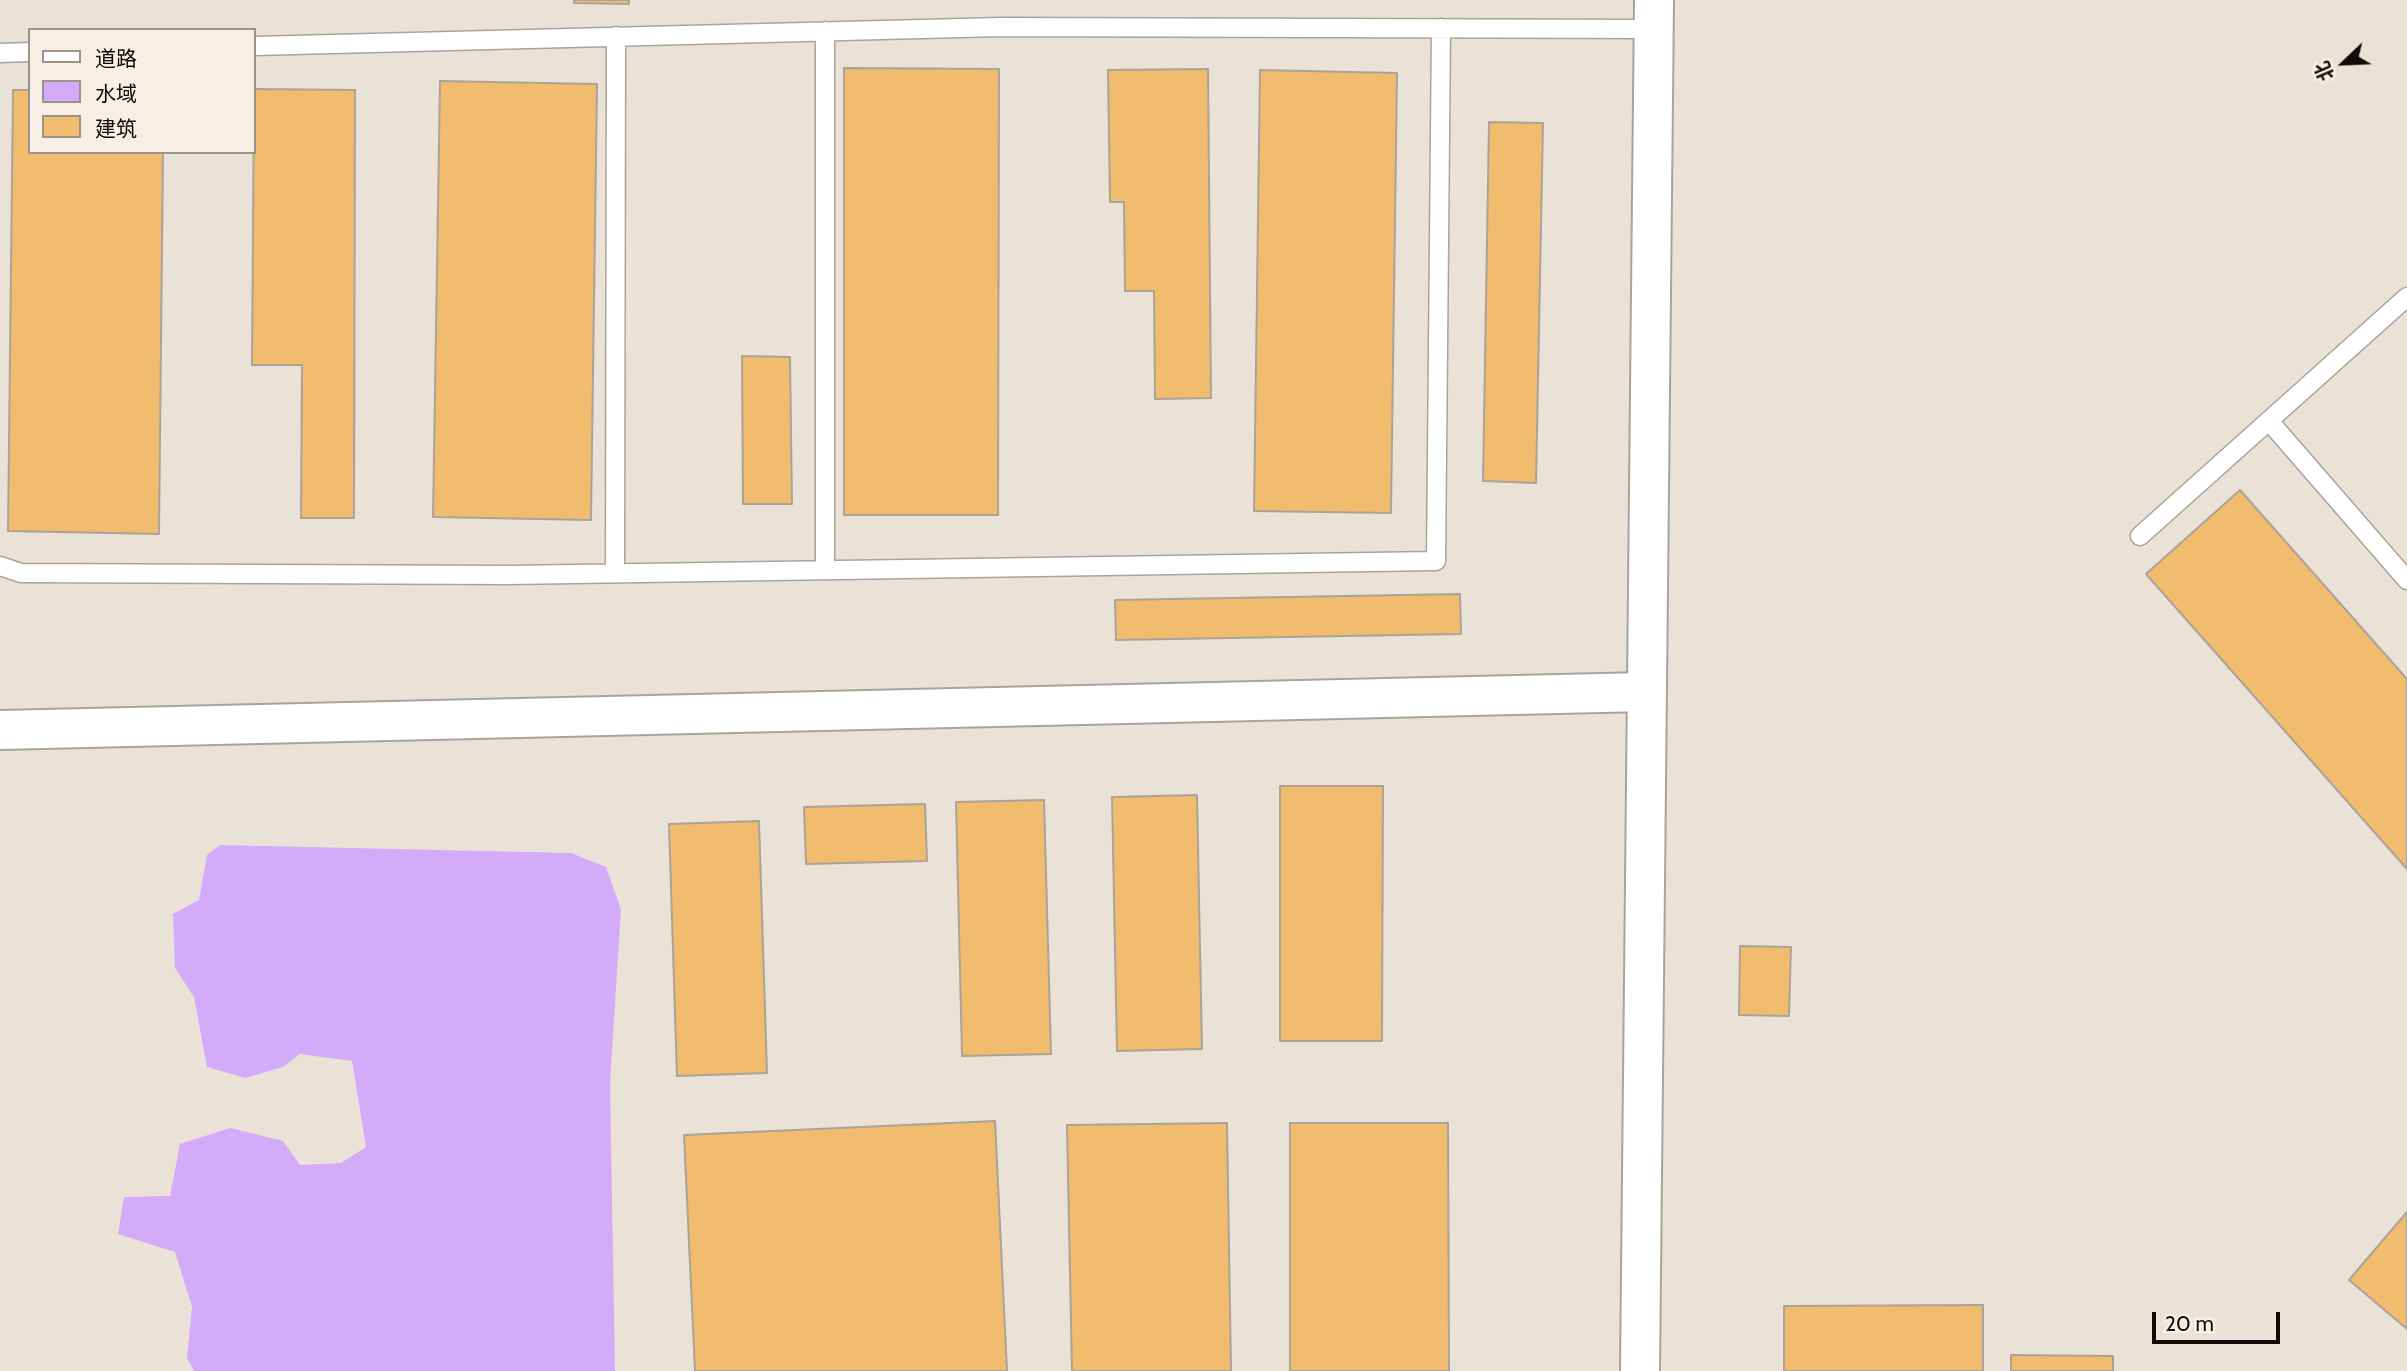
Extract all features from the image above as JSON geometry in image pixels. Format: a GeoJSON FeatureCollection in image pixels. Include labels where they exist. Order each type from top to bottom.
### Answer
{"type":"FeatureCollection","features":[{"type":"Feature","properties":{"kind":"street"},"geometry":{"type":"LineString","coordinates":[[1640,1371],[1654,14]]}},
{"type":"Feature","properties":{"kind":"street"},"geometry":{"type":"LineString","coordinates":[[0,730],[1645,692]]}},
{"type":"Feature","properties":{"kind":"lane"},"geometry":{"type":"LineString","coordinates":[[256,46],[1000,27],[1441,28],[1654,14]]}},
{"type":"Feature","properties":{"kind":"lane"},"geometry":{"type":"LineString","coordinates":[[0,566],[21,573],[615,573],[1436,561],[1441,28]]}},
{"type":"Feature","properties":{"kind":"lane"},"geometry":{"type":"LineString","coordinates":[[825,31],[825,570]]}},
{"type":"Feature","properties":{"kind":"lane"},"geometry":{"type":"LineString","coordinates":[[615,573],[616,36]]}},
{"type":"Feature","properties":{"kind":"lane"},"geometry":{"type":"LineString","coordinates":[[0,53],[28,52]]}},
{"type":"Feature","properties":{"kind":"lane"},"geometry":{"type":"LineString","coordinates":[[2140,536],[2407,297]]}},
{"type":"Feature","properties":{"kind":"lane"},"geometry":{"type":"LineString","coordinates":[[2269,421],[2407,580]]}},
{"type":"Feature","properties":{"kind":"water"},"geometry":{"type":"Polygon","coordinates":[[[220,845],[571,853],[606,867],[621,909],[610,1083],[615,1371],[194,1371],[187,1358],[192,1307],[175,1252],[118,1234],[124,1197],[170,1196],[180,1144],[230,1128],[283,1141],[300,1165],[341,1163],[366,1147],[352,1061],[300,1054],[283,1067],[245,1078],[207,1067],[194,997],[175,968],[173,914],[199,900],[207,855],[220,845]]]}},
{"type":"Feature","properties":{"kind":"building"},"geometry":{"type":"Polygon","coordinates":[[[574,0],[629,0],[629,4],[574,3],[574,0]]]}},
{"type":"Feature","properties":{"kind":"building"},"geometry":{"type":"Polygon","coordinates":[[[844,68],[999,69],[998,515],[844,515],[844,68]]]}},
{"type":"Feature","properties":{"kind":"building"},"geometry":{"type":"Polygon","coordinates":[[[1208,69],[1211,398],[1155,399],[1154,291],[1125,291],[1124,202],[1110,202],[1108,70],[1208,69]]]}},
{"type":"Feature","properties":{"kind":"building"},"geometry":{"type":"Polygon","coordinates":[[[1260,70],[1397,73],[1391,513],[1254,511],[1260,70]]]}},
{"type":"Feature","properties":{"kind":"building"},"geometry":{"type":"Polygon","coordinates":[[[440,81],[597,84],[591,520],[433,517],[440,81]]]}},
{"type":"Feature","properties":{"kind":"building"},"geometry":{"type":"Polygon","coordinates":[[[256,89],[355,90],[354,518],[301,518],[302,365],[252,365],[256,89]]]}},
{"type":"Feature","properties":{"kind":"building"},"geometry":{"type":"Polygon","coordinates":[[[13,90],[28,90],[28,154],[163,154],[159,534],[8,531],[13,90]]]}},
{"type":"Feature","properties":{"kind":"building"},"geometry":{"type":"Polygon","coordinates":[[[1489,122],[1543,123],[1536,483],[1483,481],[1489,122]]]}},
{"type":"Feature","properties":{"kind":"building"},"geometry":{"type":"Polygon","coordinates":[[[742,356],[790,357],[792,504],[743,504],[742,356]]]}},
{"type":"Feature","properties":{"kind":"building"},"geometry":{"type":"Polygon","coordinates":[[[2240,490],[2407,679],[2407,869],[2146,574],[2240,490]]]}},
{"type":"Feature","properties":{"kind":"building"},"geometry":{"type":"Polygon","coordinates":[[[1460,594],[1461,634],[1116,640],[1115,600],[1460,594]]]}},
{"type":"Feature","properties":{"kind":"building"},"geometry":{"type":"Polygon","coordinates":[[[1280,786],[1383,786],[1382,1041],[1280,1041],[1280,786]]]}},
{"type":"Feature","properties":{"kind":"building"},"geometry":{"type":"Polygon","coordinates":[[[1197,795],[1202,1049],[1117,1051],[1112,797],[1197,795]]]}},
{"type":"Feature","properties":{"kind":"building"},"geometry":{"type":"Polygon","coordinates":[[[1044,800],[1051,1054],[962,1056],[956,802],[1044,800]]]}},
{"type":"Feature","properties":{"kind":"building"},"geometry":{"type":"Polygon","coordinates":[[[925,804],[927,861],[806,864],[804,807],[925,804]]]}},
{"type":"Feature","properties":{"kind":"building"},"geometry":{"type":"Polygon","coordinates":[[[759,821],[767,1073],[677,1076],[669,824],[759,821]]]}},
{"type":"Feature","properties":{"kind":"building"},"geometry":{"type":"Polygon","coordinates":[[[1740,946],[1791,947],[1789,1016],[1739,1015],[1740,946]]]}},
{"type":"Feature","properties":{"kind":"building"},"geometry":{"type":"Polygon","coordinates":[[[995,1121],[1007,1371],[695,1371],[684,1135],[995,1121]]]}},
{"type":"Feature","properties":{"kind":"building"},"geometry":{"type":"Polygon","coordinates":[[[1227,1123],[1231,1371],[1072,1371],[1067,1125],[1227,1123]]]}},
{"type":"Feature","properties":{"kind":"building"},"geometry":{"type":"Polygon","coordinates":[[[1290,1123],[1448,1123],[1449,1371],[1290,1371],[1290,1123]]]}},
{"type":"Feature","properties":{"kind":"building"},"geometry":{"type":"Polygon","coordinates":[[[2407,1212],[2407,1329],[2349,1280],[2407,1212]]]}},
{"type":"Feature","properties":{"kind":"building"},"geometry":{"type":"Polygon","coordinates":[[[1983,1305],[1983,1371],[1784,1371],[1784,1306],[1983,1305]]]}},
{"type":"Feature","properties":{"kind":"building"},"geometry":{"type":"Polygon","coordinates":[[[2011,1355],[2113,1356],[2113,1371],[2011,1371],[2011,1355]]]}}]}
